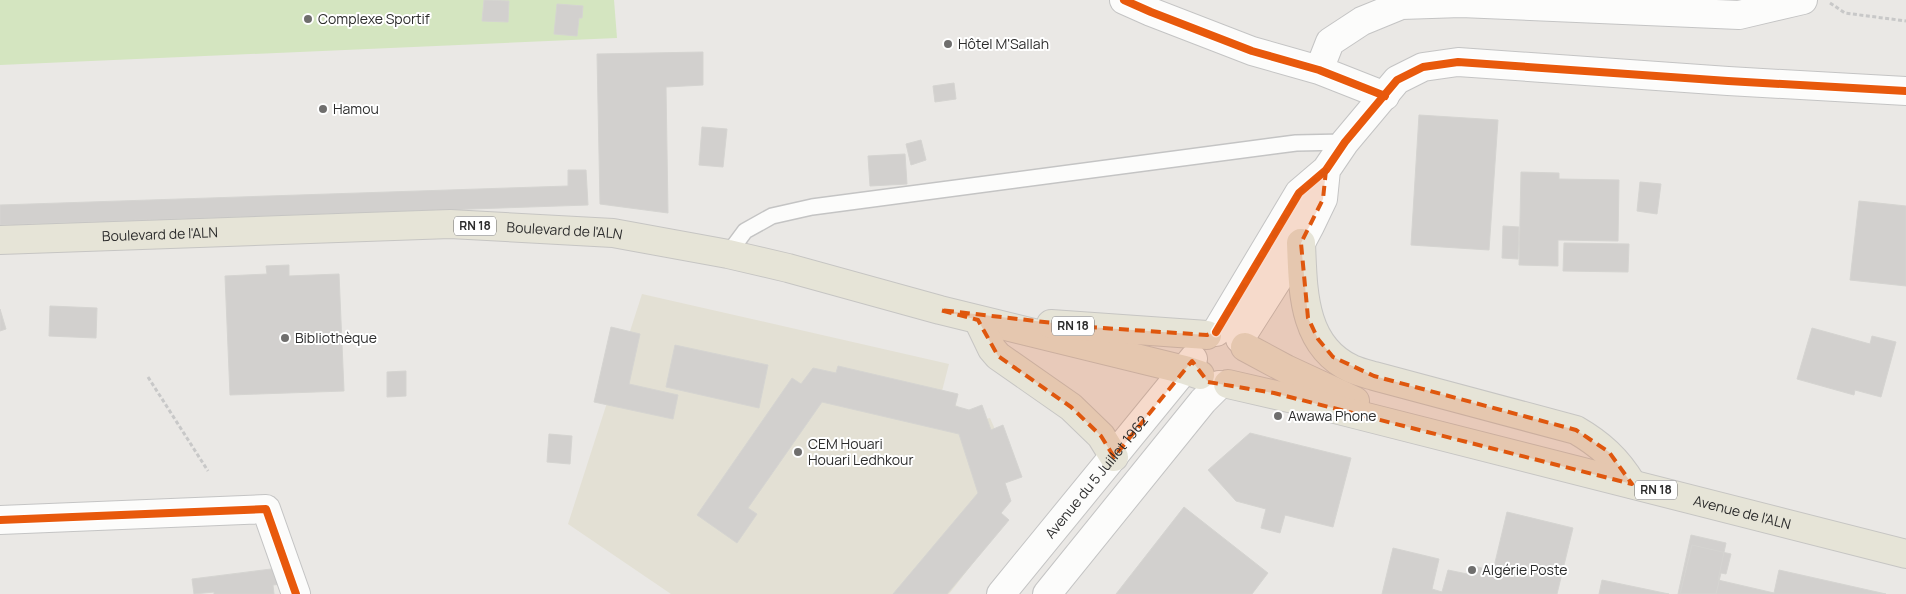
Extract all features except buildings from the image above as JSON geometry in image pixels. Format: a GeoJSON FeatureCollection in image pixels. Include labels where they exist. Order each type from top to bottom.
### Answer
{"type":"FeatureCollection","features":[{"type":"Feature","properties":{"kind":"main road","name":"Boulevard de l'ALN"},"geometry":{"type":"LineString","coordinates":[[0,240],[450,224],[614,233],[728,254],[788,268],[940,310]]}},
{"type":"Feature","properties":{"kind":"main road"},"geometry":{"type":"LineString","coordinates":[[1301,243],[1302,272],[1308,318],[1318,339],[1332,357],[1352,369],[1374,376],[1576,430],[1608,452],[1622,467],[1632,484]]}},
{"type":"Feature","properties":{"kind":"main road","name":"RN 18"},"geometry":{"type":"LineString","coordinates":[[940,310],[1088,327],[1227,338],[1286,369],[1405,426]]}},
{"type":"Feature","properties":{"kind":"main road","name":"RN 18"},"geometry":{"type":"LineString","coordinates":[[940,310],[1405,426]]}},
{"type":"Feature","properties":{"kind":"main road"},"geometry":{"type":"LineString","coordinates":[[978,320],[992,349],[998,356],[1071,407],[1100,436],[1114,457]]}},
{"type":"Feature","properties":{"kind":"main road"},"geometry":{"type":"LineString","coordinates":[[1227,338],[1248,358],[1245,369],[1238,378],[1205,375],[1195,350],[1200,341],[1227,338]]}},
{"type":"Feature","properties":{"kind":"main road","name":"Avenue de l'ALN"},"geometry":{"type":"LineString","coordinates":[[1405,426],[1906,554]]}},
{"type":"Feature","properties":{"kind":"street"},"geometry":{"type":"LineString","coordinates":[[1124,0],[1150,12],[1252,51],[1319,70],[1385,96]]}},
{"type":"Feature","properties":{"kind":"street"},"geometry":{"type":"LineString","coordinates":[[1319,70],[1330,42],[1362,21],[1401,5],[1461,3],[1739,15],[1803,0]]}},
{"type":"Feature","properties":{"kind":"street"},"geometry":{"type":"LineString","coordinates":[[1227,338],[1299,193],[1326,170],[1345,142],[1397,80],[1423,67],[1458,62],[1728,82],[1906,91]]}},
{"type":"Feature","properties":{"kind":"street"},"geometry":{"type":"LineString","coordinates":[[1227,338],[1301,243],[1323,199],[1326,170]]}},
{"type":"Feature","properties":{"kind":"street"},"geometry":{"type":"LineString","coordinates":[[1047,594],[1203,401],[1205,375]]}},
{"type":"Feature","properties":{"kind":"street","name":"Avenue du 5 Juillet 1962"},"geometry":{"type":"LineString","coordinates":[[1001,594],[1114,457],[1205,375]]}},
{"type":"Feature","properties":{"kind":"street"},"geometry":{"type":"LineString","coordinates":[[0,520],[266,509],[296,594]]}},
{"type":"Feature","properties":{"kind":"lane"},"geometry":{"type":"LineString","coordinates":[[728,254],[745,231],[772,216],[812,208],[1296,143],[1345,142]]}},
{"type":"Feature","properties":{"kind":"path"},"geometry":{"type":"LineString","coordinates":[[1825,0],[1845,13],[1906,21]]}},
{"type":"Feature","properties":{"kind":"path"},"geometry":{"type":"LineString","coordinates":[[148,377],[208,471]]}},
{"type":"Feature","properties":{"kind":"highlighted area"},"geometry":{"type":"Polygon","coordinates":[[[1326,170],[1323,199],[1301,243],[1308,318],[1318,339],[1333,357],[1374,376],[1576,430],[1609,452],[1632,484],[1274,393],[1208,382],[1192,361],[1114,457],[1101,436],[1071,407],[998,356],[978,320],[940,310],[1088,327],[1207,335],[1216,332],[1299,193],[1326,170]]]}},
{"type":"Feature","properties":{"kind":"shaded area","name":"CEM Houari Houari Ledhkour"},"geometry":{"type":"Polygon","coordinates":[[[642,294],[949,364],[942,391],[942,401],[958,406],[965,424],[990,418],[1017,479],[996,485],[1001,527],[949,594],[671,594],[568,524],[642,294]]]}},
{"type":"Feature","properties":{"kind":"green space","name":"Complexe Sportif"},"geometry":{"type":"Polygon","coordinates":[[[0,0],[614,0],[617,38],[0,65],[0,0]]]}},
{"type":"Feature","properties":{"kind":"cycle path"},"geometry":{"type":"LineString","coordinates":[[1124,0],[1252,51],[1319,70],[1385,96]]}},
{"type":"Feature","properties":{"kind":"cycle path"},"geometry":{"type":"LineString","coordinates":[[1216,332],[1299,193],[1326,170],[1345,142],[1397,80],[1423,67],[1458,62],[1728,81],[1906,91]]}},
{"type":"Feature","properties":{"kind":"cycle path"},"geometry":{"type":"LineString","coordinates":[[0,520],[266,509],[296,594]]}},
{"type":"Feature","properties":{"kind":"place","name":"Complexe Sportif"},"geometry":{"type":"Point","coordinates":[308,19]}},
{"type":"Feature","properties":{"kind":"place","name":"Hôtel M'Sallah"},"geometry":{"type":"Point","coordinates":[948,44]}},
{"type":"Feature","properties":{"kind":"place","name":"Hamou"},"geometry":{"type":"Point","coordinates":[323,109]}},
{"type":"Feature","properties":{"kind":"place","name":"Bibliothèque"},"geometry":{"type":"Point","coordinates":[285,338]}},
{"type":"Feature","properties":{"kind":"place","name":"Awawa Phone"},"geometry":{"type":"Point","coordinates":[1278,416]}},
{"type":"Feature","properties":{"kind":"place","name":"CEM Houari Houari Ledhkour"},"geometry":{"type":"Point","coordinates":[798,452]}},
{"type":"Feature","properties":{"kind":"place","name":"Algérie Poste"},"geometry":{"type":"Point","coordinates":[1472,570]}}]}
